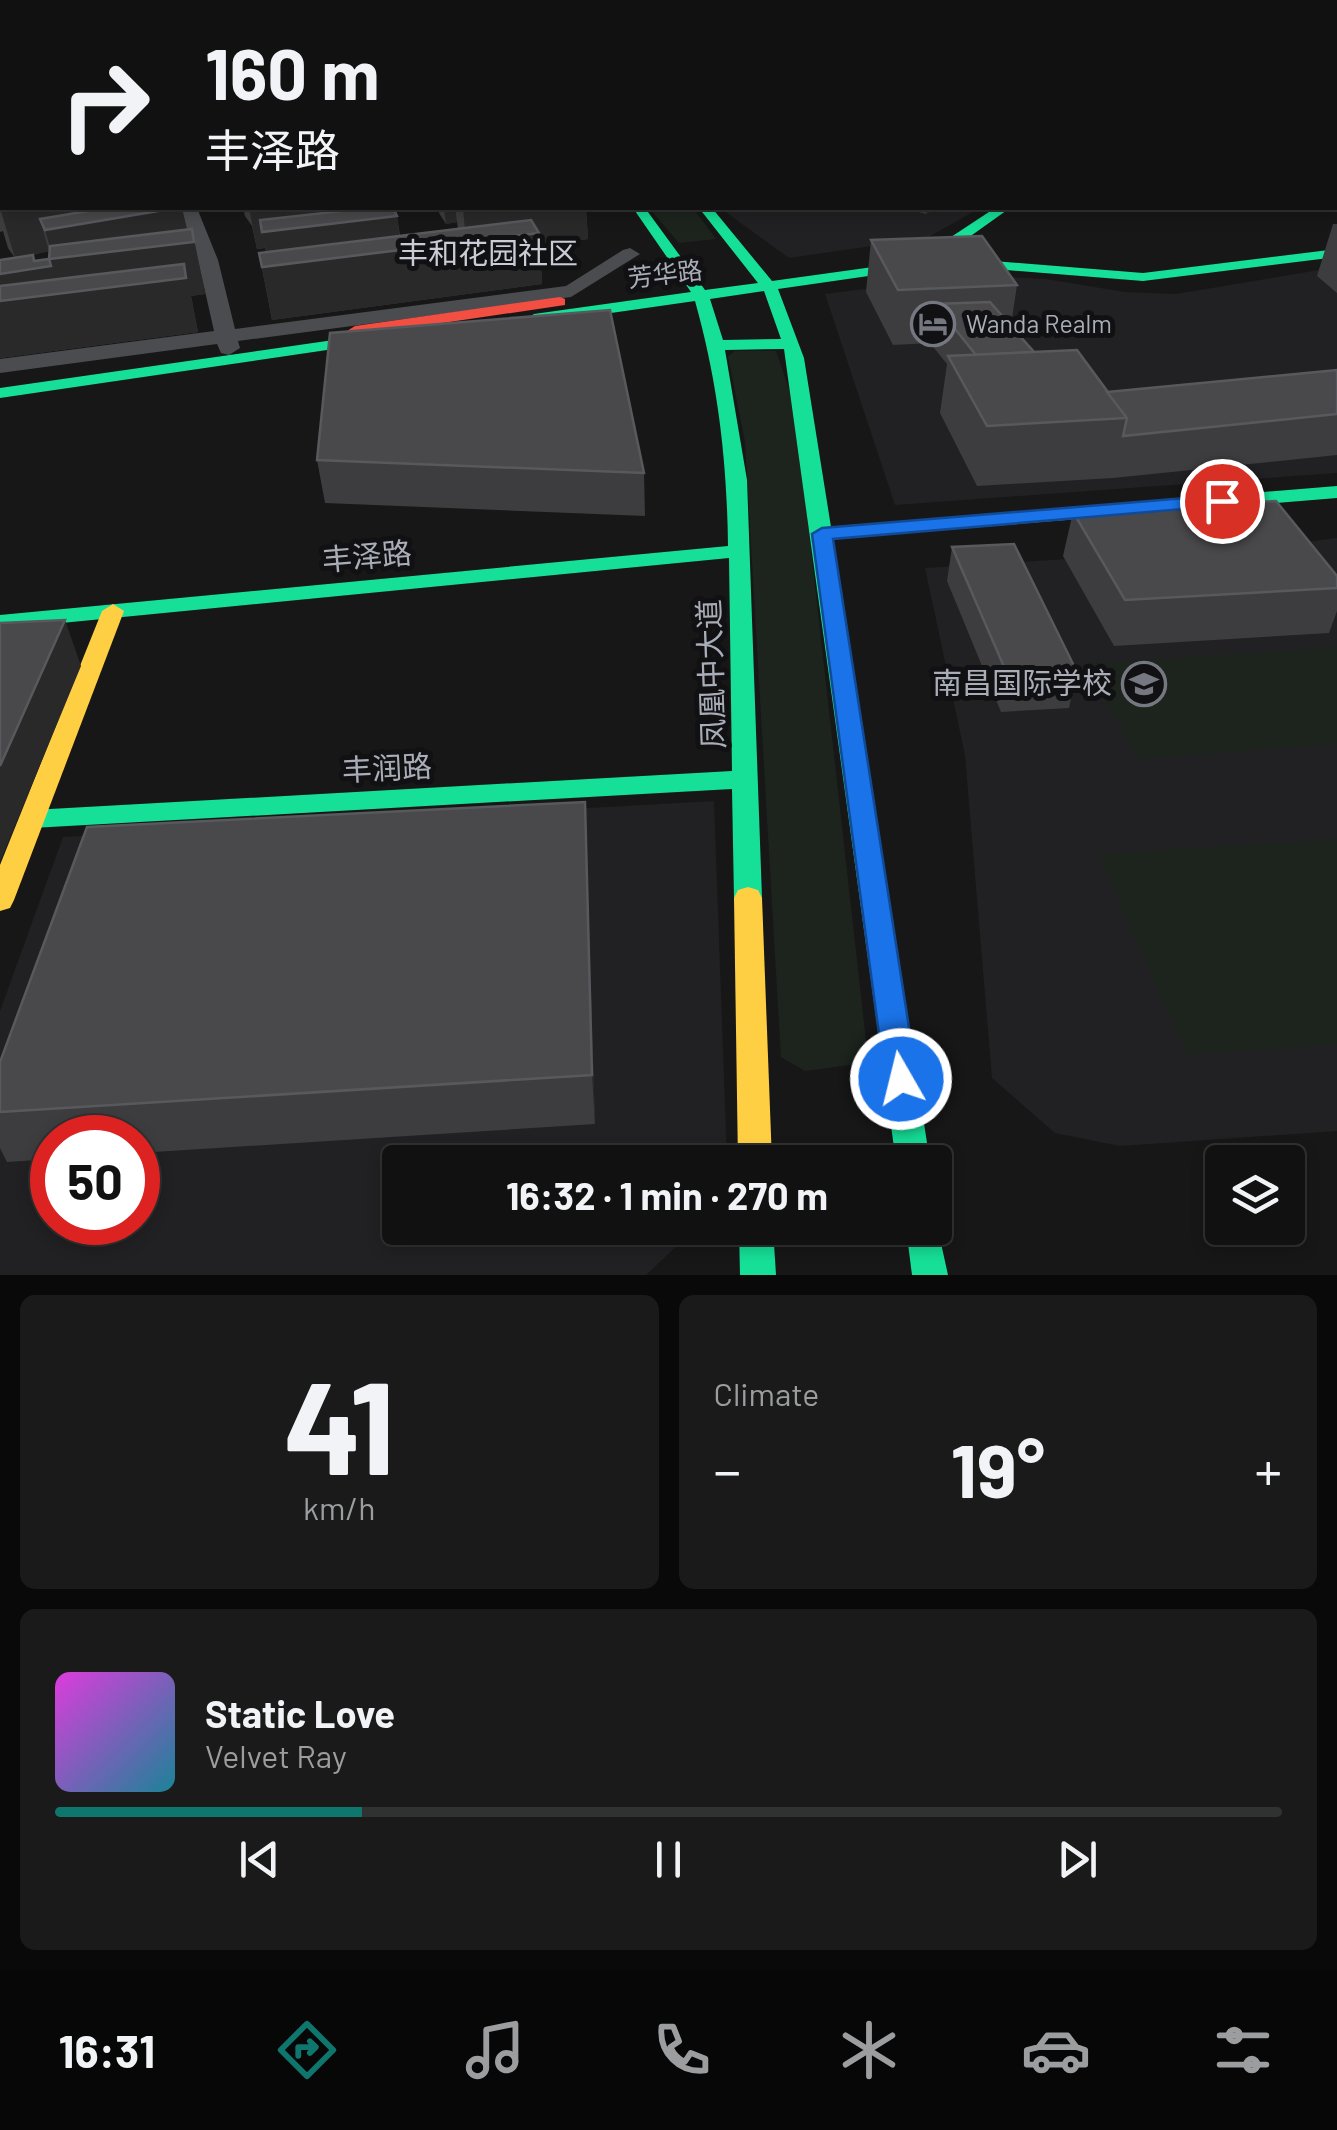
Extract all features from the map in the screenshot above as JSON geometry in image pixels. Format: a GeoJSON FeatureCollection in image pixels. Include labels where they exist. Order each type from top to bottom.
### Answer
{"type":"FeatureCollection","features":[{"type":"Feature","properties":{"kind":"street"},"geometry":{"type":"LineString","coordinates":[[189,210],[208,260],[228,343]]}},
{"type":"Feature","properties":{"kind":"street","name":"凤凰中大道"},"geometry":{"type":"LineString","coordinates":[[640,210],[697,290],[723,370],[737,480],[755,1145]]}},
{"type":"Feature","properties":{"kind":"street"},"geometry":{"type":"LineString","coordinates":[[708,210],[765,281],[791,344],[911,1145]]}},
{"type":"Feature","properties":{"kind":"street","name":"芳华路"},"geometry":{"type":"LineString","coordinates":[[765,281],[921,254],[953,242],[999,210]]}},
{"type":"Feature","properties":{"kind":"street"},"geometry":{"type":"LineString","coordinates":[[677,261],[740,250]]}},
{"type":"Feature","properties":{"kind":"street","name":"芳华路"},"geometry":{"type":"LineString","coordinates":[[0,393],[697,290],[945,261],[1143,277],[1337,253]]}},
{"type":"Feature","properties":{"kind":"street"},"geometry":{"type":"LineString","coordinates":[[0,366],[228,343],[571,291],[630,254]]}},
{"type":"Feature","properties":{"kind":"street","name":"芳华路"},"geometry":{"type":"LineString","coordinates":[[0,380],[228,343],[697,290]]}},
{"type":"Feature","properties":{"kind":"street"},"geometry":{"type":"LineString","coordinates":[[716,345],[791,344]]}},
{"type":"Feature","properties":{"kind":"street"},"geometry":{"type":"LineString","coordinates":[[822,534],[1337,492]]}},
{"type":"Feature","properties":{"kind":"street","name":"丰泽路"},"geometry":{"type":"LineString","coordinates":[[0,622],[739,551]]}},
{"type":"Feature","properties":{"kind":"street"},"geometry":{"type":"LineString","coordinates":[[0,900],[113,611]]}},
{"type":"Feature","properties":{"kind":"street","name":"丰润路"},"geometry":{"type":"LineString","coordinates":[[32,819],[745,778]]}},
{"type":"Feature","properties":{"kind":"street"},"geometry":{"type":"LineString","coordinates":[[757,1245],[758,1275]]}},
{"type":"Feature","properties":{"kind":"street"},"geometry":{"type":"LineString","coordinates":[[926,1245],[930,1275]]}},
{"type":"Feature","properties":{"kind":"shaded area"},"geometry":{"type":"Polygon","coordinates":[[[651,210],[694,210],[716,239],[679,243],[651,210]]]}},
{"type":"Feature","properties":{"kind":"shaded area"},"geometry":{"type":"Polygon","coordinates":[[[723,210],[976,210],[927,238],[789,258],[723,210]]]}},
{"type":"Feature","properties":{"kind":"shaded area"},"geometry":{"type":"Polygon","coordinates":[[[1337,267],[1337,473],[895,505],[825,294],[929,281],[1006,277],[1046,279],[1125,292],[1176,294],[1337,267]]]}},
{"type":"Feature","properties":{"kind":"shaded area"},"geometry":{"type":"Polygon","coordinates":[[[735,351],[776,351],[795,407],[867,1050],[857,1064],[805,1071],[781,1057],[745,442],[728,356],[735,351]]]}},
{"type":"Feature","properties":{"kind":"shaded area"},"geometry":{"type":"Polygon","coordinates":[[[1337,538],[1337,1131],[1120,1146],[1055,1133],[992,1078],[965,755],[925,568],[1275,546],[1337,538]]]}},
{"type":"Feature","properties":{"kind":"shaded area"},"geometry":{"type":"Polygon","coordinates":[[[1337,647],[1337,744],[1137,759],[1086,664],[1337,647]]]}},
{"type":"Feature","properties":{"kind":"shaded area"},"geometry":{"type":"Polygon","coordinates":[[[714,801],[726,1145],[382,1145],[382,1245],[678,1245],[646,1275],[0,1275],[0,1011],[63,837],[714,801]]]}},
{"type":"Feature","properties":{"kind":"shaded area"},"geometry":{"type":"Polygon","coordinates":[[[1337,839],[1337,1044],[1187,1055],[1098,854],[1337,839]]]}},
{"type":"Feature","properties":{"kind":"building"},"geometry":{"type":"Polygon","coordinates":[[[94,210],[164,210],[45,230],[40,219],[94,210]]]}},
{"type":"Feature","properties":{"kind":"building"},"geometry":{"type":"Polygon","coordinates":[[[351,210],[394,210],[397,216],[262,232],[260,220],[351,210]]]}},
{"type":"Feature","properties":{"kind":"building"},"geometry":{"type":"Polygon","coordinates":[[[531,220],[539,233],[262,267],[259,253],[531,220]]]}},
{"type":"Feature","properties":{"kind":"building"},"geometry":{"type":"Polygon","coordinates":[[[192,229],[194,242],[49,259],[50,246],[192,229]]]}},
{"type":"Feature","properties":{"kind":"building"},"geometry":{"type":"Polygon","coordinates":[[[982,236],[1017,285],[898,290],[871,240],[982,236]]]}},
{"type":"Feature","properties":{"kind":"building"},"geometry":{"type":"Polygon","coordinates":[[[33,255],[34,261],[49,259],[51,266],[0,274],[0,260],[33,255]]]}},
{"type":"Feature","properties":{"kind":"building"},"geometry":{"type":"Polygon","coordinates":[[[184,264],[186,278],[0,301],[0,286],[184,264]]]}},
{"type":"Feature","properties":{"kind":"building"},"geometry":{"type":"Polygon","coordinates":[[[990,302],[1034,352],[976,355],[935,304],[990,302]]]}},
{"type":"Feature","properties":{"kind":"building"},"geometry":{"type":"Polygon","coordinates":[[[610,310],[644,473],[317,460],[330,333],[610,310]]]}},
{"type":"Feature","properties":{"kind":"building"},"geometry":{"type":"Polygon","coordinates":[[[1077,350],[1127,418],[987,426],[948,356],[1077,350]]]}},
{"type":"Feature","properties":{"kind":"building"},"geometry":{"type":"Polygon","coordinates":[[[1337,370],[1337,414],[1123,436],[1127,418],[1107,392],[1337,370]]]}},
{"type":"Feature","properties":{"kind":"building"},"geometry":{"type":"Polygon","coordinates":[[[1276,501],[1337,576],[1337,588],[1125,600],[1073,512],[1276,501]]]}},
{"type":"Feature","properties":{"kind":"building"},"geometry":{"type":"Polygon","coordinates":[[[1014,544],[1077,672],[1008,676],[952,547],[1014,544]]]}},
{"type":"Feature","properties":{"kind":"building"},"geometry":{"type":"Polygon","coordinates":[[[65,620],[0,766],[0,623],[65,620]]]}},
{"type":"Feature","properties":{"kind":"building"},"geometry":{"type":"Polygon","coordinates":[[[585,802],[592,1075],[0,1112],[0,1062],[87,827],[585,802]]]}},
{"type":"Feature","properties":{"kind":"traffic: fast"},"geometry":{"type":"LineString","coordinates":[[640,210],[702,297],[723,370],[737,480],[748,898]]}},
{"type":"Feature","properties":{"kind":"traffic: fast"},"geometry":{"type":"LineString","coordinates":[[707,210],[770,288],[796,358],[911,1145]]}},
{"type":"Feature","properties":{"kind":"traffic: fast"},"geometry":{"type":"LineString","coordinates":[[915,254],[953,242],[1000,210]]}},
{"type":"Feature","properties":{"kind":"traffic: fast"},"geometry":{"type":"LineString","coordinates":[[534,319],[945,261],[1143,277],[1337,253]]}},
{"type":"Feature","properties":{"kind":"traffic: fast"},"geometry":{"type":"LineString","coordinates":[[0,393],[382,338]]}},
{"type":"Feature","properties":{"kind":"traffic: fast"},"geometry":{"type":"LineString","coordinates":[[716,345],[791,344]]}},
{"type":"Feature","properties":{"kind":"traffic: fast"},"geometry":{"type":"LineString","coordinates":[[822,534],[1337,492]]}},
{"type":"Feature","properties":{"kind":"traffic: fast"},"geometry":{"type":"LineString","coordinates":[[0,622],[739,551]]}},
{"type":"Feature","properties":{"kind":"traffic: fast"},"geometry":{"type":"LineString","coordinates":[[32,819],[745,779]]}},
{"type":"Feature","properties":{"kind":"traffic: fast"},"geometry":{"type":"LineString","coordinates":[[757,1245],[758,1275]]}},
{"type":"Feature","properties":{"kind":"traffic: fast"},"geometry":{"type":"LineString","coordinates":[[926,1245],[930,1275]]}},
{"type":"Feature","properties":{"kind":"traffic: slow"},"geometry":{"type":"LineString","coordinates":[[0,900],[113,611]]}},
{"type":"Feature","properties":{"kind":"traffic: slow"},"geometry":{"type":"LineString","coordinates":[[748,898],[755,1145]]}},
{"type":"Feature","properties":{"kind":"traffic: jam"},"geometry":{"type":"LineString","coordinates":[[355,331],[560,302]]}},
{"type":"Feature","properties":{"kind":"place","name":"Wanda Realm"},"geometry":{"type":"Point","coordinates":[933,324]}},
{"type":"Feature","properties":{"kind":"place","name":"南昌国际学校"},"geometry":{"type":"Point","coordinates":[1144,684]}},
{"type":"Feature","properties":{"kind":"district","name":"丰和花园社区"},"geometry":{"type":"Point","coordinates":[488,254]}},
{"type":"Feature","properties":{"kind":"route"},"geometry":{"type":"LineString","coordinates":[[901,1079],[822,534],[1222,501]]}}]}
